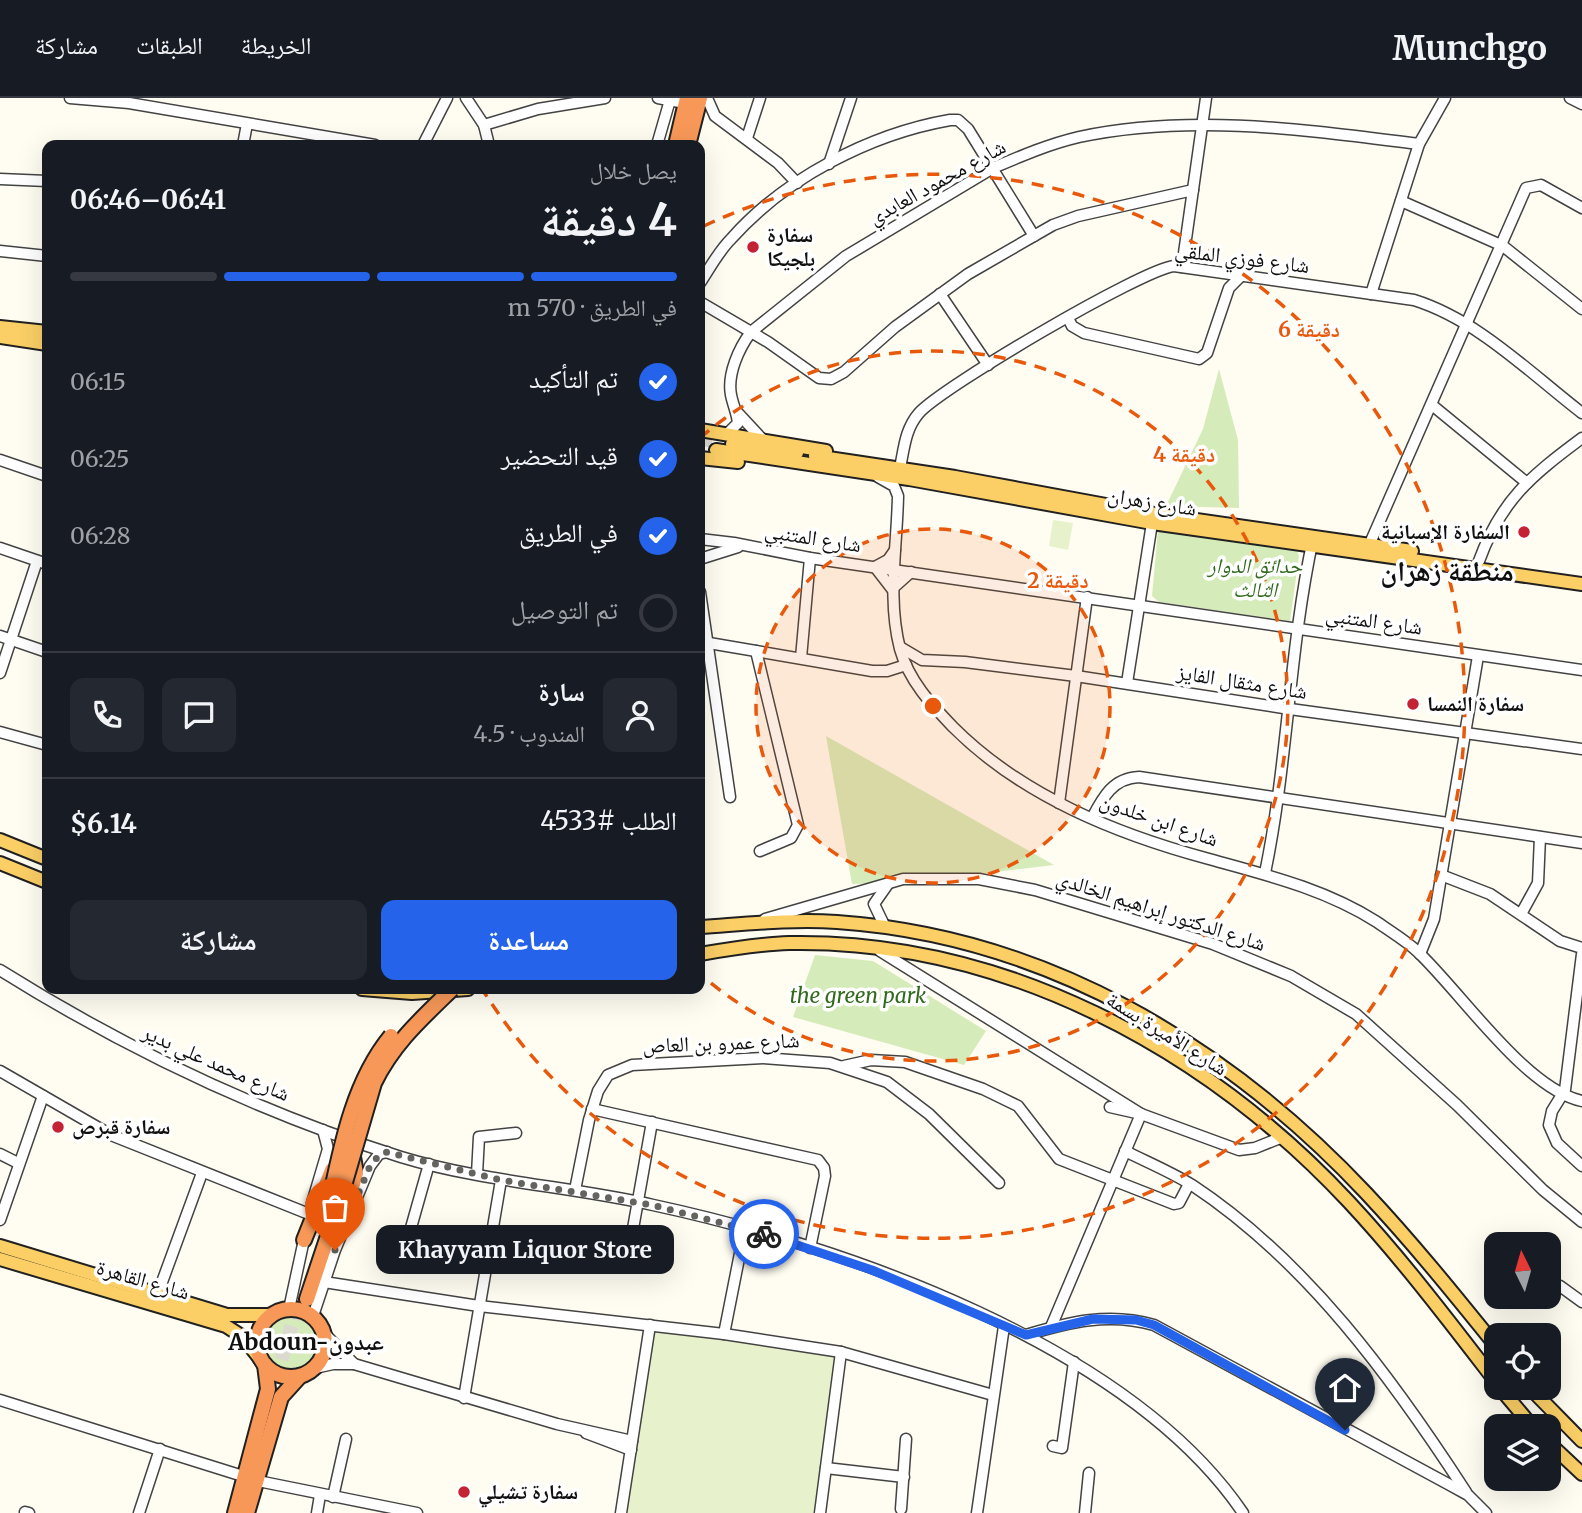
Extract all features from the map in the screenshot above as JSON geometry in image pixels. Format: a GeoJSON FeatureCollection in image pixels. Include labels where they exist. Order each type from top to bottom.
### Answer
{"type":"FeatureCollection","features":[{"type":"Feature","properties":{"kind":"highway"},"geometry":{"type":"LineString","coordinates":[[685,140],[693,124],[700,98]]}},
{"type":"Feature","properties":{"kind":"highway"},"geometry":{"type":"LineString","coordinates":[[681,101],[684,140]]}},
{"type":"Feature","properties":{"kind":"highway"},"geometry":{"type":"LineString","coordinates":[[335,1250],[337,1210],[346,1158],[371,1065],[400,1025],[434,994]]}},
{"type":"Feature","properties":{"kind":"highway"},"geometry":{"type":"LineString","coordinates":[[304,1240],[330,1174],[346,1158],[374,1083],[387,1058],[412,1026],[447,994]]}},
{"type":"Feature","properties":{"kind":"highway"},"geometry":{"type":"LineString","coordinates":[[304,1298],[337,1210],[356,1173],[346,1158]]}},
{"type":"Feature","properties":{"kind":"highway"},"geometry":{"type":"LineString","coordinates":[[235,1513],[252,1479],[281,1397],[300,1376],[315,1368],[324,1352],[325,1334],[313,1316],[289,1309],[271,1315],[259,1331],[257,1341],[268,1389],[252,1479],[247,1513]]}},
{"type":"Feature","properties":{"kind":"highway"},"geometry":{"type":"LineString","coordinates":[[263,1363],[281,1376],[300,1376]]}},
{"type":"Feature","properties":{"kind":"main road"},"geometry":{"type":"LineString","coordinates":[[0,327],[42,331]]}},
{"type":"Feature","properties":{"kind":"main road"},"geometry":{"type":"LineString","coordinates":[[0,337],[42,343]]}},
{"type":"Feature","properties":{"kind":"main road"},"geometry":{"type":"LineString","coordinates":[[705,432],[721,442],[762,439],[853,455],[873,468]]}},
{"type":"Feature","properties":{"kind":"main road","name":"شارع زهران"},"geometry":{"type":"LineString","coordinates":[[721,442],[873,468],[1152,523],[1313,540]]}},
{"type":"Feature","properties":{"kind":"main road","name":"شارع زهران"},"geometry":{"type":"LineString","coordinates":[[721,442],[848,470],[901,468],[1154,514],[1582,584]]}},
{"type":"Feature","properties":{"kind":"main road"},"geometry":{"type":"LineString","coordinates":[[705,459],[819,470],[848,470]]}},
{"type":"Feature","properties":{"kind":"main road","name":"شارع زهران"},"geometry":{"type":"LineString","coordinates":[[1367,549],[1479,561],[1582,578]]}},
{"type":"Feature","properties":{"kind":"main road"},"geometry":{"type":"LineString","coordinates":[[0,840],[42,857]]}},
{"type":"Feature","properties":{"kind":"main road"},"geometry":{"type":"LineString","coordinates":[[0,863],[42,879]]}},
{"type":"Feature","properties":{"kind":"main road","name":"شارع الأميرة بسمة"},"geometry":{"type":"LineString","coordinates":[[705,927],[816,921],[885,927],[990,950],[1081,982],[1131,1007],[1202,1052],[1294,1126],[1364,1191],[1413,1244],[1484,1331]]}},
{"type":"Feature","properties":{"kind":"main road","name":"شارع الأميرة بسمة"},"geometry":{"type":"LineString","coordinates":[[705,953],[790,943],[878,949],[949,961],[992,972],[1087,1007],[1179,1059],[1280,1138],[1366,1221],[1484,1367]]}},
{"type":"Feature","properties":{"kind":"main road","name":"شارع القاهرة"},"geometry":{"type":"LineString","coordinates":[[0,1246],[238,1316],[271,1315]]}},
{"type":"Feature","properties":{"kind":"main road","name":"شارع القاهرة"},"geometry":{"type":"LineString","coordinates":[[0,1259],[232,1329]]}},
{"type":"Feature","properties":{"kind":"main road"},"geometry":{"type":"LineString","coordinates":[[238,1316],[241,1325],[232,1329],[263,1363]]}},
{"type":"Feature","properties":{"kind":"main road"},"geometry":{"type":"LineString","coordinates":[[1510,1400],[1522,1414]]}},
{"type":"Feature","properties":{"kind":"main road"},"geometry":{"type":"LineString","coordinates":[[1542,1400],[1582,1441]]}},
{"type":"Feature","properties":{"kind":"main road"},"geometry":{"type":"LineString","coordinates":[[1561,1454],[1582,1474]]}},
{"type":"Feature","properties":{"kind":"street"},"geometry":{"type":"LineString","coordinates":[[70,98],[130,100],[247,124],[345,140]]}},
{"type":"Feature","properties":{"kind":"street"},"geometry":{"type":"LineString","coordinates":[[426,140],[447,98]]}},
{"type":"Feature","properties":{"kind":"street"},"geometry":{"type":"LineString","coordinates":[[466,98],[484,125],[488,140]]}},
{"type":"Feature","properties":{"kind":"street"},"geometry":{"type":"LineString","coordinates":[[484,125],[569,100],[605,98]]}},
{"type":"Feature","properties":{"kind":"street"},"geometry":{"type":"LineString","coordinates":[[658,98],[681,101],[660,140]]}},
{"type":"Feature","properties":{"kind":"street"},"geometry":{"type":"LineString","coordinates":[[707,98],[715,116],[747,138],[797,183]]}},
{"type":"Feature","properties":{"kind":"street"},"geometry":{"type":"LineString","coordinates":[[747,138],[760,98]]}},
{"type":"Feature","properties":{"kind":"street"},"geometry":{"type":"LineString","coordinates":[[829,164],[851,98]]}},
{"type":"Feature","properties":{"kind":"street"},"geometry":{"type":"LineString","coordinates":[[1182,267],[1206,98]]}},
{"type":"Feature","properties":{"kind":"street"},"geometry":{"type":"LineString","coordinates":[[1371,294],[1419,144],[1445,98]]}},
{"type":"Feature","properties":{"kind":"street"},"geometry":{"type":"LineString","coordinates":[[1570,98],[1582,104]]}},
{"type":"Feature","properties":{"kind":"street"},"geometry":{"type":"LineString","coordinates":[[693,124],[702,116],[715,116]]}},
{"type":"Feature","properties":{"kind":"street"},"geometry":{"type":"LineString","coordinates":[[705,276],[732,237],[797,183],[883,138],[950,120],[964,124],[1034,236]]}},
{"type":"Feature","properties":{"kind":"street"},"geometry":{"type":"LineString","coordinates":[[244,140],[247,124]]}},
{"type":"Feature","properties":{"kind":"street","name":"شارع محمود العابدي"},"geometry":{"type":"LineString","coordinates":[[721,442],[737,426],[731,390],[733,372],[742,345],[751,332],[846,256],[993,168],[1077,138],[1146,127],[1202,125],[1303,130],[1419,144]]}},
{"type":"Feature","properties":{"kind":"street"},"geometry":{"type":"LineString","coordinates":[[0,179],[42,181]]}},
{"type":"Feature","properties":{"kind":"street"},"geometry":{"type":"LineString","coordinates":[[1367,549],[1530,185],[1541,185],[1582,208]]}},
{"type":"Feature","properties":{"kind":"street"},"geometry":{"type":"LineString","coordinates":[[705,305],[819,378],[831,379],[844,372],[895,327],[940,294],[1034,236],[1078,215],[1193,191]]}},
{"type":"Feature","properties":{"kind":"street"},"geometry":{"type":"LineString","coordinates":[[1401,201],[1503,246],[1582,309]]}},
{"type":"Feature","properties":{"kind":"street"},"geometry":{"type":"LineString","coordinates":[[0,251],[42,255]]}},
{"type":"Feature","properties":{"kind":"street","name":"شارع فوزي الملقي"},"geometry":{"type":"LineString","coordinates":[[901,468],[907,434],[919,413],[939,396],[1068,318],[1157,270],[1182,267],[1430,305],[1466,324],[1582,413]]}},
{"type":"Feature","properties":{"kind":"street"},"geometry":{"type":"LineString","coordinates":[[1068,318],[1072,326],[1084,333],[1199,359],[1208,353],[1229,288],[1241,276]]}},
{"type":"Feature","properties":{"kind":"street"},"geometry":{"type":"LineString","coordinates":[[940,294],[988,365]]}},
{"type":"Feature","properties":{"kind":"street"},"geometry":{"type":"LineString","coordinates":[[1432,405],[1527,483]]}},
{"type":"Feature","properties":{"kind":"street"},"geometry":{"type":"LineString","coordinates":[[736,410],[762,439]]}},
{"type":"Feature","properties":{"kind":"street"},"geometry":{"type":"LineString","coordinates":[[1479,561],[1494,523],[1527,483],[1582,438]]}},
{"type":"Feature","properties":{"kind":"street"},"geometry":{"type":"LineString","coordinates":[[0,460],[42,474]]}},
{"type":"Feature","properties":{"kind":"street","name":"شارع ابن خلدون"},"geometry":{"type":"LineString","coordinates":[[873,468],[897,491],[892,589],[900,647],[906,665],[923,694],[966,739],[1034,791],[1092,818],[1175,849],[1265,873],[1342,903],[1375,921],[1420,954],[1512,1053],[1563,1096],[1582,1101]]}},
{"type":"Feature","properties":{"kind":"street"},"geometry":{"type":"LineString","coordinates":[[1127,683],[1152,523]]}},
{"type":"Feature","properties":{"kind":"street"},"geometry":{"type":"LineString","coordinates":[[1265,873],[1280,798],[1299,629],[1313,540]]}},
{"type":"Feature","properties":{"kind":"street","name":"شارع المتنبي"},"geometry":{"type":"LineString","coordinates":[[705,542],[1582,670]]}},
{"type":"Feature","properties":{"kind":"street","name":"شارع المتنبي"},"geometry":{"type":"LineString","coordinates":[[705,559],[724,549],[745,546]]}},
{"type":"Feature","properties":{"kind":"street"},"geometry":{"type":"LineString","coordinates":[[0,548],[42,562],[0,673]]}},
{"type":"Feature","properties":{"kind":"street"},"geometry":{"type":"LineString","coordinates":[[895,550],[888,560],[875,567],[885,576],[892,589],[911,572]]}},
{"type":"Feature","properties":{"kind":"street"},"geometry":{"type":"LineString","coordinates":[[801,658],[810,558]]}},
{"type":"Feature","properties":{"kind":"street"},"geometry":{"type":"LineString","coordinates":[[1059,803],[1087,597]]}},
{"type":"Feature","properties":{"kind":"street"},"geometry":{"type":"LineString","coordinates":[[705,620],[730,797]]}},
{"type":"Feature","properties":{"kind":"street"},"geometry":{"type":"LineString","coordinates":[[0,636],[42,650]]}},
{"type":"Feature","properties":{"kind":"street"},"geometry":{"type":"LineString","coordinates":[[709,643],[880,671],[906,665]]}},
{"type":"Feature","properties":{"kind":"street","name":"شارع مثقال الفايز"},"geometry":{"type":"LineString","coordinates":[[900,647],[917,659],[972,662],[1076,676],[1290,709],[1582,749]]}},
{"type":"Feature","properties":{"kind":"street"},"geometry":{"type":"LineString","coordinates":[[756,651],[798,825],[791,838],[760,851]]}},
{"type":"Feature","properties":{"kind":"street"},"geometry":{"type":"LineString","coordinates":[[1420,954],[1432,927],[1478,656]]}},
{"type":"Feature","properties":{"kind":"street"},"geometry":{"type":"LineString","coordinates":[[2,733],[42,744]]}},
{"type":"Feature","properties":{"kind":"street"},"geometry":{"type":"LineString","coordinates":[[1092,818],[1107,793],[1126,778],[1451,822],[1582,843]]}},
{"type":"Feature","properties":{"kind":"street"},"geometry":{"type":"LineString","coordinates":[[1521,914],[1538,883],[1540,837]]}},
{"type":"Feature","properties":{"kind":"street"},"geometry":{"type":"LineString","coordinates":[[1441,875],[1476,887],[1560,941],[1582,948]]}},
{"type":"Feature","properties":{"kind":"street","name":"شارع الدكتور إبراهيم الخالدي"},"geometry":{"type":"LineString","coordinates":[[747,923],[889,883],[929,877],[1005,882],[1213,944],[1291,976],[1338,1002],[1371,1026],[1522,1170],[1582,1222]]}},
{"type":"Feature","properties":{"kind":"street"},"geometry":{"type":"LineString","coordinates":[[885,927],[874,904],[889,883]]}},
{"type":"Feature","properties":{"kind":"street"},"geometry":{"type":"LineString","coordinates":[[878,949],[1141,1114]]}},
{"type":"Feature","properties":{"kind":"street"},"geometry":{"type":"LineString","coordinates":[[1582,954],[1563,1096],[1550,1117],[1551,1135],[1582,1166]]}},
{"type":"Feature","properties":{"kind":"street","name":"شارع محمد علي بدير"},"geometry":{"type":"LineString","coordinates":[[0,970],[57,1006],[174,1069],[221,1091],[323,1130],[429,1164],[501,1180],[636,1201],[745,1228],[810,1248],[911,1285],[1026,1335],[1074,1362],[1185,1444],[1243,1513]]}},
{"type":"Feature","properties":{"kind":"street","name":"شارع عمرو بن العاص"},"geometry":{"type":"LineString","coordinates":[[575,1190],[592,1109],[603,1080],[615,1071],[632,1065],[784,1058],[843,1066],[879,1078],[902,1091],[948,1131],[999,1183]]}},
{"type":"Feature","properties":{"kind":"street"},"geometry":{"type":"LineString","coordinates":[[843,1066],[871,1060],[920,1064],[1018,1106],[1054,1156],[1174,1204],[1179,1203],[1189,1184]]}},
{"type":"Feature","properties":{"kind":"street"},"geometry":{"type":"LineString","coordinates":[[0,1071],[111,1135],[311,1219],[328,1149],[323,1130]]}},
{"type":"Feature","properties":{"kind":"street"},"geometry":{"type":"LineString","coordinates":[[0,1220],[43,1096]]}},
{"type":"Feature","properties":{"kind":"street"},"geometry":{"type":"LineString","coordinates":[[1110,1107],[1141,1114],[1239,1150],[1255,1148],[1280,1138]]}},
{"type":"Feature","properties":{"kind":"street"},"geometry":{"type":"LineString","coordinates":[[592,1109],[818,1160],[823,1165],[825,1176],[810,1248]]}},
{"type":"Feature","properties":{"kind":"street"},"geometry":{"type":"LineString","coordinates":[[1051,1326],[1141,1114]]}},
{"type":"Feature","properties":{"kind":"street"},"geometry":{"type":"LineString","coordinates":[[629,1251],[652,1122]]}},
{"type":"Feature","properties":{"kind":"street"},"geometry":{"type":"LineString","coordinates":[[477,1174],[479,1137],[516,1133]]}},
{"type":"Feature","properties":{"kind":"street"},"geometry":{"type":"LineString","coordinates":[[1125,1151],[1189,1184],[1263,1239],[1301,1276],[1392,1387],[1468,1495],[1486,1513]]}},
{"type":"Feature","properties":{"kind":"street"},"geometry":{"type":"LineString","coordinates":[[313,1316],[335,1250],[370,1166],[380,1154],[387,1152]]}},
{"type":"Feature","properties":{"kind":"street"},"geometry":{"type":"LineString","coordinates":[[0,1154],[19,1163]]}},
{"type":"Feature","properties":{"kind":"street"},"geometry":{"type":"LineString","coordinates":[[403,1256],[429,1164]]}},
{"type":"Feature","properties":{"kind":"street"},"geometry":{"type":"LineString","coordinates":[[159,1293],[202,1173]]}},
{"type":"Feature","properties":{"kind":"street"},"geometry":{"type":"LineString","coordinates":[[464,1398],[501,1180]]}},
{"type":"Feature","properties":{"kind":"street"},"geometry":{"type":"LineString","coordinates":[[724,1334],[745,1228]]}},
{"type":"Feature","properties":{"kind":"street"},"geometry":{"type":"LineString","coordinates":[[289,1309],[304,1240]]}},
{"type":"Feature","properties":{"kind":"street"},"geometry":{"type":"LineString","coordinates":[[324,1282],[479,1306],[724,1334],[841,1352],[992,1395]]}},
{"type":"Feature","properties":{"kind":"street"},"geometry":{"type":"LineString","coordinates":[[1561,1287],[1582,1302]]}},
{"type":"Feature","properties":{"kind":"street"},"geometry":{"type":"LineString","coordinates":[[1026,1335],[1051,1326],[1108,1318],[1154,1325],[1468,1495]]}},
{"type":"Feature","properties":{"kind":"street"},"geometry":{"type":"LineString","coordinates":[[621,1513],[650,1325]]}},
{"type":"Feature","properties":{"kind":"street"},"geometry":{"type":"LineString","coordinates":[[977,1513],[1004,1326]]}},
{"type":"Feature","properties":{"kind":"street"},"geometry":{"type":"LineString","coordinates":[[325,1334],[354,1364]]}},
{"type":"Feature","properties":{"kind":"street"},"geometry":{"type":"LineString","coordinates":[[820,1513],[841,1352]]}},
{"type":"Feature","properties":{"kind":"street"},"geometry":{"type":"LineString","coordinates":[[1053,1446],[1062,1448],[1074,1362]]}},
{"type":"Feature","properties":{"kind":"street"},"geometry":{"type":"LineString","coordinates":[[315,1368],[332,1364],[354,1364],[631,1446]]}},
{"type":"Feature","properties":{"kind":"street"},"geometry":{"type":"LineString","coordinates":[[0,1400],[252,1479],[416,1513]]}},
{"type":"Feature","properties":{"kind":"street"},"geometry":{"type":"LineString","coordinates":[[333,1497],[346,1439]]}},
{"type":"Feature","properties":{"kind":"street"},"geometry":{"type":"LineString","coordinates":[[901,1508],[906,1439]]}},
{"type":"Feature","properties":{"kind":"street"},"geometry":{"type":"LineString","coordinates":[[139,1513],[160,1449]]}},
{"type":"Feature","properties":{"kind":"street"},"geometry":{"type":"LineString","coordinates":[[826,1468],[904,1477]]}},
{"type":"Feature","properties":{"kind":"street"},"geometry":{"type":"LineString","coordinates":[[1084,1513],[1088,1473]]}},
{"type":"Feature","properties":{"kind":"street"},"geometry":{"type":"LineString","coordinates":[[317,1513],[320,1495]]}},
{"type":"Feature","properties":{"kind":"green space"},"geometry":{"type":"Polygon","coordinates":[[[1219,369],[1238,440],[1239,508],[1166,506],[1203,429],[1219,369]]]}},
{"type":"Feature","properties":{"kind":"green space"},"geometry":{"type":"Polygon","coordinates":[[[1053,520],[1073,523],[1068,550],[1049,546],[1053,520]]]}},
{"type":"Feature","properties":{"kind":"green space","name":"حدائق الدوار الثالث"},"geometry":{"type":"Polygon","coordinates":[[[1158,530],[1295,545],[1299,556],[1290,621],[1159,602],[1152,596],[1158,530]]]}},
{"type":"Feature","properties":{"kind":"green space"},"geometry":{"type":"Polygon","coordinates":[[[826,736],[1054,865],[900,883],[852,884],[826,736]]]}},
{"type":"Feature","properties":{"kind":"green space","name":"the green park"},"geometry":{"type":"Polygon","coordinates":[[[815,955],[873,961],[986,1031],[964,1065],[793,1017],[815,955]]]}},
{"type":"Feature","properties":{"kind":"green space"},"geometry":{"type":"Polygon","coordinates":[[[292,1314],[303,1316],[312,1322],[318,1331],[318,1353],[312,1362],[303,1368],[292,1370],[281,1368],[272,1362],[266,1353],[264,1342],[266,1331],[272,1322],[281,1316],[292,1314]]]}},
{"type":"Feature","properties":{"kind":"green space"},"geometry":{"type":"Polygon","coordinates":[[[651,1327],[841,1357],[821,1513],[623,1513],[651,1327]]]}},
{"type":"Feature","properties":{"kind":"tunnel"},"geometry":{"type":"LineString","coordinates":[[705,441],[718,442]]}},
{"type":"Feature","properties":{"kind":"tunnel"},"geometry":{"type":"LineString","coordinates":[[270,1400],[300,1297]]}},
{"type":"Feature","properties":{"kind":"way so far"},"geometry":{"type":"LineString","coordinates":[[335,1250],[370,1166],[375,1158],[387,1152],[501,1180],[575,1190],[652,1205],[764,1234]]}},
{"type":"Feature","properties":{"kind":"place","name":"سفارة بلجيكا"},"geometry":{"type":"Point","coordinates":[753,247]}},
{"type":"Feature","properties":{"kind":"place","name":"السفارة الإسبانية"},"geometry":{"type":"Point","coordinates":[1524,532]}},
{"type":"Feature","properties":{"kind":"place","name":"سفارة النمسا"},"geometry":{"type":"Point","coordinates":[1413,704]}},
{"type":"Feature","properties":{"kind":"place","name":"سفارة قبرص"},"geometry":{"type":"Point","coordinates":[58,1127]}},
{"type":"Feature","properties":{"kind":"place","name":"Khayyam Liquor Store"},"geometry":{"type":"Point","coordinates":[335,1250]}},
{"type":"Feature","properties":{"kind":"place","name":"سفارة تشيلي"},"geometry":{"type":"Point","coordinates":[464,1492]}},
{"type":"Feature","properties":{"kind":"district","name":"منطقة زهران"},"geometry":{"type":"Point","coordinates":[1447,571]}},
{"type":"Feature","properties":{"kind":"district","name":"Abdoun-عبدون"},"geometry":{"type":"Point","coordinates":[306,1342]}},
{"type":"Feature","properties":{"kind":"route"},"geometry":{"type":"LineString","coordinates":[[764,1234],[872,1270],[1026,1335],[1051,1326],[1093,1319],[1136,1320],[1154,1325],[1345,1430]]}}]}
